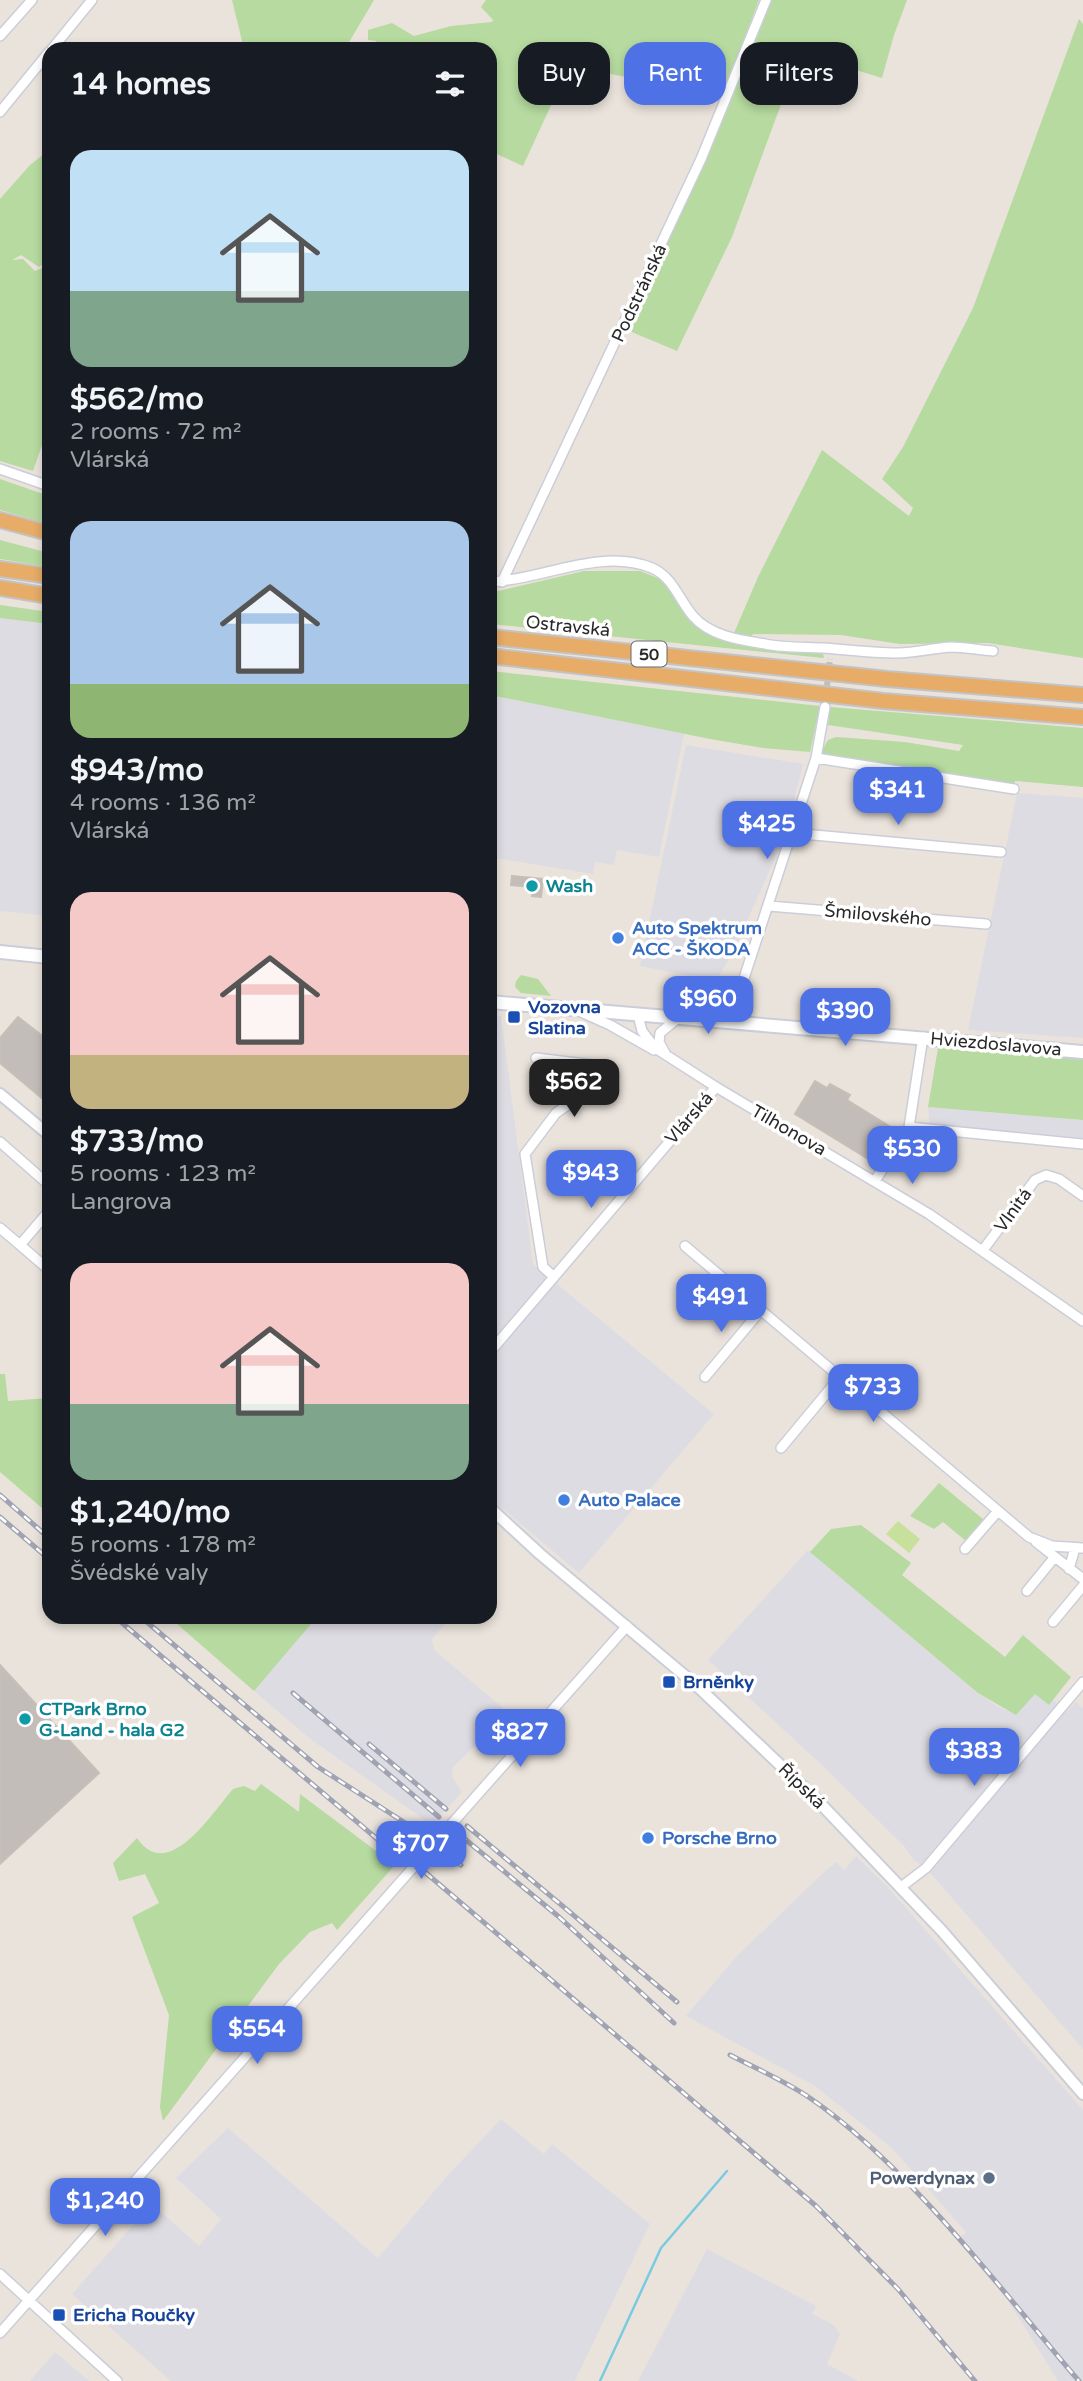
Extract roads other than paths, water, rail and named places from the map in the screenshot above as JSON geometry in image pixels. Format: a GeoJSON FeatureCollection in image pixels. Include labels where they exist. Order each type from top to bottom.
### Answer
{"type":"FeatureCollection","features":[{"type":"Feature","properties":{"kind":"highway"},"geometry":{"type":"LineString","coordinates":[[0,520],[42,531]]}},
{"type":"Feature","properties":{"kind":"highway"},"geometry":{"type":"LineString","coordinates":[[0,569],[42,575]]}},
{"type":"Feature","properties":{"kind":"highway"},"geometry":{"type":"LineString","coordinates":[[0,588],[42,595]]}},
{"type":"Feature","properties":{"kind":"highway","name":"Ostravská"},"geometry":{"type":"LineString","coordinates":[[497,638],[808,671],[1083,695]]}},
{"type":"Feature","properties":{"kind":"highway","name":"50"},"geometry":{"type":"LineString","coordinates":[[497,657],[883,701],[1083,718]]}},
{"type":"Feature","properties":{"kind":"main road"},"geometry":{"type":"LineString","coordinates":[[0,952],[42,956]]}},
{"type":"Feature","properties":{"kind":"main road","name":"Hviezdoslavova"},"geometry":{"type":"LineString","coordinates":[[497,1003],[1083,1052]]}},
{"type":"Feature","properties":{"kind":"street"},"geometry":{"type":"LineString","coordinates":[[0,36],[32,0]]}},
{"type":"Feature","properties":{"kind":"street"},"geometry":{"type":"LineString","coordinates":[[57,42],[92,0]]}},
{"type":"Feature","properties":{"kind":"street","name":"Podstránská"},"geometry":{"type":"LineString","coordinates":[[502,582],[701,159],[766,0]]}},
{"type":"Feature","properties":{"kind":"street"},"geometry":{"type":"LineString","coordinates":[[0,112],[42,61]]}},
{"type":"Feature","properties":{"kind":"street"},"geometry":{"type":"LineString","coordinates":[[0,469],[42,484]]}},
{"type":"Feature","properties":{"kind":"street"},"geometry":{"type":"LineString","coordinates":[[497,582],[582,564],[636,563],[653,568],[666,576],[693,617],[715,631],[769,645],[830,654],[900,653],[951,647],[993,651]]}},
{"type":"Feature","properties":{"kind":"street"},"geometry":{"type":"LineString","coordinates":[[730,1021],[816,758],[825,707]]}},
{"type":"Feature","properties":{"kind":"street"},"geometry":{"type":"LineString","coordinates":[[816,758],[1014,789]]}},
{"type":"Feature","properties":{"kind":"street"},"geometry":{"type":"LineString","coordinates":[[792,833],[1001,852]]}},
{"type":"Feature","properties":{"kind":"street","name":"Šmilovského"},"geometry":{"type":"LineString","coordinates":[[769,906],[986,925]]}},
{"type":"Feature","properties":{"kind":"street","name":"Tilhonova"},"geometry":{"type":"LineString","coordinates":[[571,1009],[610,1025],[668,1057],[875,1181],[983,1250],[1083,1321]]}},
{"type":"Feature","properties":{"kind":"street","name":"Tilhonova"},"geometry":{"type":"LineString","coordinates":[[638,1015],[646,1039],[668,1057]]}},
{"type":"Feature","properties":{"kind":"street"},"geometry":{"type":"LineString","coordinates":[[668,1057],[660,1045],[660,1032],[679,1017]]}},
{"type":"Feature","properties":{"kind":"street"},"geometry":{"type":"LineString","coordinates":[[875,1181],[909,1127],[923,1037]]}},
{"type":"Feature","properties":{"kind":"street"},"geometry":{"type":"LineString","coordinates":[[536,1058],[602,1066],[603,1084],[597,1092],[575,1100],[556,1113],[525,1154],[543,1267],[554,1277]]}},
{"type":"Feature","properties":{"kind":"street","name":"Vlárská"},"geometry":{"type":"LineString","coordinates":[[497,1344],[716,1087]]}},
{"type":"Feature","properties":{"kind":"street"},"geometry":{"type":"LineString","coordinates":[[0,1094],[42,1129]]}},
{"type":"Feature","properties":{"kind":"street"},"geometry":{"type":"LineString","coordinates":[[909,1127],[1083,1144]]}},
{"type":"Feature","properties":{"kind":"street"},"geometry":{"type":"LineString","coordinates":[[0,1142],[42,1179]]}},
{"type":"Feature","properties":{"kind":"street","name":"Vlnitá"},"geometry":{"type":"LineString","coordinates":[[983,1250],[1035,1180],[1046,1175],[1059,1179],[1083,1196]]}},
{"type":"Feature","properties":{"kind":"street"},"geometry":{"type":"LineString","coordinates":[[20,1245],[42,1219]]}},
{"type":"Feature","properties":{"kind":"street"},"geometry":{"type":"LineString","coordinates":[[0,1228],[42,1264]]}},
{"type":"Feature","properties":{"kind":"street"},"geometry":{"type":"LineString","coordinates":[[685,1246],[1054,1558],[1083,1579]]}},
{"type":"Feature","properties":{"kind":"street"},"geometry":{"type":"LineString","coordinates":[[705,1377],[761,1310]]}},
{"type":"Feature","properties":{"kind":"street"},"geometry":{"type":"LineString","coordinates":[[781,1448],[840,1377]]}},
{"type":"Feature","properties":{"kind":"street"},"geometry":{"type":"LineString","coordinates":[[965,1549],[998,1511]]}},
{"type":"Feature","properties":{"kind":"street","name":"Řípská"},"geometry":{"type":"LineString","coordinates":[[497,1514],[696,1685],[780,1764],[901,1887],[1083,2094]]}},
{"type":"Feature","properties":{"kind":"street"},"geometry":{"type":"LineString","coordinates":[[1029,1536],[1052,1546],[1079,1548],[1069,1569]]}},
{"type":"Feature","properties":{"kind":"street"},"geometry":{"type":"LineString","coordinates":[[1027,1591],[1054,1558]]}},
{"type":"Feature","properties":{"kind":"street"},"geometry":{"type":"LineString","coordinates":[[1053,1622],[1083,1586]]}},
{"type":"Feature","properties":{"kind":"street"},"geometry":{"type":"LineString","coordinates":[[0,2333],[31,2302],[627,1626]]}},
{"type":"Feature","properties":{"kind":"street"},"geometry":{"type":"LineString","coordinates":[[901,1887],[926,1868],[1083,1682]]}},
{"type":"Feature","properties":{"kind":"street"},"geometry":{"type":"LineString","coordinates":[[1074,1692],[1083,1700]]}},
{"type":"Feature","properties":{"kind":"street"},"geometry":{"type":"LineString","coordinates":[[0,2274],[117,2381]]}},
{"type":"Feature","properties":{"kind":"waterway"},"geometry":{"type":"LineString","coordinates":[[600,2381],[661,2248],[727,2171]]}},
{"type":"Feature","properties":{"kind":"tunnel"},"geometry":{"type":"LineString","coordinates":[[826,695],[830,659]]}},
{"type":"Feature","properties":{"kind":"railway"},"geometry":{"type":"LineString","coordinates":[[0,1495],[42,1532]]}},
{"type":"Feature","properties":{"kind":"railway"},"geometry":{"type":"LineString","coordinates":[[0,1517],[42,1553]]}},
{"type":"Feature","properties":{"kind":"railway"},"geometry":{"type":"LineString","coordinates":[[123,1624],[402,1860]]}},
{"type":"Feature","properties":{"kind":"railway"},"geometry":{"type":"LineString","coordinates":[[149,1624],[318,1767],[424,1835]]}},
{"type":"Feature","properties":{"kind":"railway"},"geometry":{"type":"LineString","coordinates":[[293,1693],[439,1817]]}},
{"type":"Feature","properties":{"kind":"railway"},"geometry":{"type":"LineString","coordinates":[[369,1744],[446,1809]]}},
{"type":"Feature","properties":{"kind":"railway"},"geometry":{"type":"LineString","coordinates":[[467,1826],[677,2002]]}},
{"type":"Feature","properties":{"kind":"railway"},"geometry":{"type":"LineString","coordinates":[[460,1835],[558,1916],[674,2023]]}},
{"type":"Feature","properties":{"kind":"railway"},"geometry":{"type":"LineString","coordinates":[[445,1852],[461,1865]]}},
{"type":"Feature","properties":{"kind":"railway"},"geometry":{"type":"LineString","coordinates":[[426,1873],[816,2206],[898,2289],[975,2381]]}},
{"type":"Feature","properties":{"kind":"railway"},"geometry":{"type":"LineString","coordinates":[[730,2055],[810,2098],[883,2158],[986,2269],[1079,2381]]}},
{"type":"Feature","properties":{"kind":"place","name":"Wash"},"geometry":{"type":"Point","coordinates":[532,886]}},
{"type":"Feature","properties":{"kind":"place","name":"Auto Spektrum ACC - ŠKODA"},"geometry":{"type":"Point","coordinates":[618,938]}},
{"type":"Feature","properties":{"kind":"place","name":"Vozovna Slatina"},"geometry":{"type":"Point","coordinates":[514,1017]}},
{"type":"Feature","properties":{"kind":"place","name":"Auto Palace"},"geometry":{"type":"Point","coordinates":[564,1500]}},
{"type":"Feature","properties":{"kind":"place","name":"Brněnky"},"geometry":{"type":"Point","coordinates":[669,1682]}},
{"type":"Feature","properties":{"kind":"place","name":"CTPark Brno G-Land - hala G2"},"geometry":{"type":"Point","coordinates":[25,1719]}},
{"type":"Feature","properties":{"kind":"place","name":"Porsche Brno"},"geometry":{"type":"Point","coordinates":[648,1838]}},
{"type":"Feature","properties":{"kind":"place","name":"Powerdynax"},"geometry":{"type":"Point","coordinates":[989,2178]}},
{"type":"Feature","properties":{"kind":"place","name":"Ericha Roučky"},"geometry":{"type":"Point","coordinates":[59,2315]}}]}
